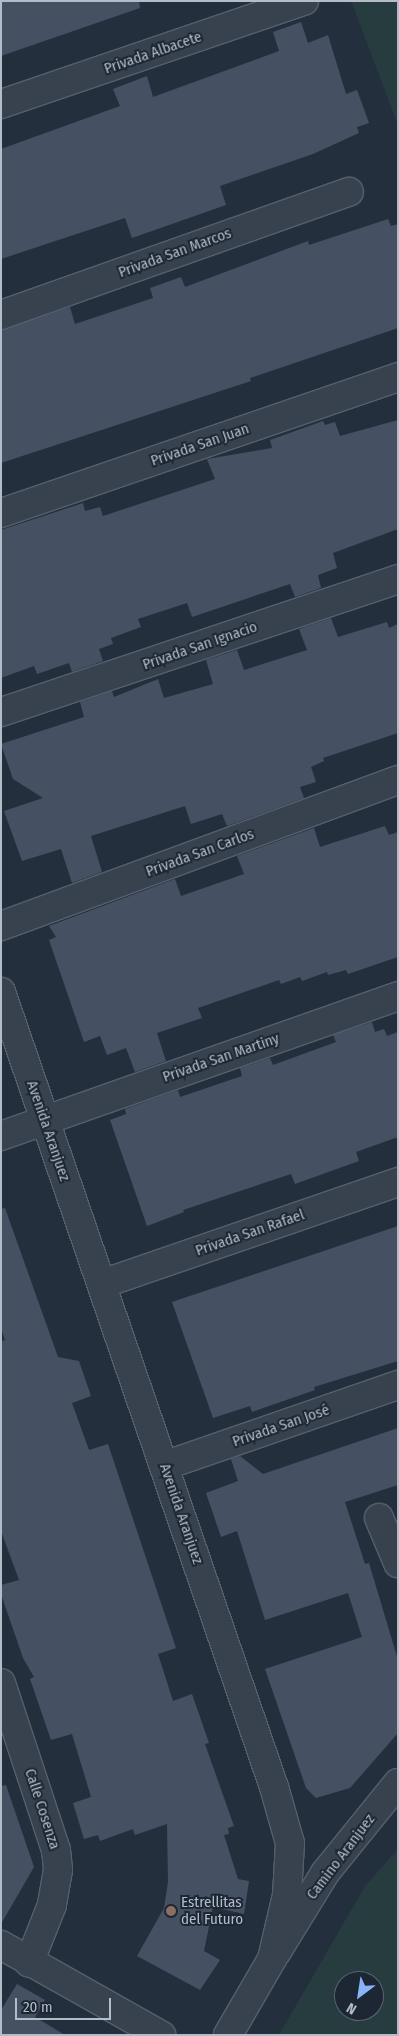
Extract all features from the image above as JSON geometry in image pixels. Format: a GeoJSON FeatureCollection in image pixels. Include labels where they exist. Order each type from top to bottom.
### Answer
{"type":"FeatureCollection","features":[{"type":"Feature","properties":{"kind":"street","name":"Privada Albacete"},"geometry":{"type":"LineString","coordinates":[[1,104],[304,1]]}},
{"type":"Feature","properties":{"kind":"street","name":"Privada San Marcos"},"geometry":{"type":"LineString","coordinates":[[1,315],[349,192]]}},
{"type":"Feature","properties":{"kind":"street","name":"Privada San Juan"},"geometry":{"type":"LineString","coordinates":[[1,513],[398,377]]}},
{"type":"Feature","properties":{"kind":"street","name":"Privada San Ignacio"},"geometry":{"type":"LineString","coordinates":[[1,712],[398,579]]}},
{"type":"Feature","properties":{"kind":"street","name":"Privada San Carlos"},"geometry":{"type":"LineString","coordinates":[[1,926],[398,780]]}},
{"type":"Feature","properties":{"kind":"street","name":"Avenida Aranjuez"},"geometry":{"type":"LineString","coordinates":[[1,992],[274,1787],[290,1843],[287,1895],[272,1959],[228,2035]]}},
{"type":"Feature","properties":{"kind":"street","name":"Privada San Martiny"},"geometry":{"type":"LineString","coordinates":[[1,1136],[398,996]]}},
{"type":"Feature","properties":{"kind":"street","name":"Privada San Rafael"},"geometry":{"type":"LineString","coordinates":[[102,1284],[398,1182]]}},
{"type":"Feature","properties":{"kind":"street","name":"Privada San José"},"geometry":{"type":"LineString","coordinates":[[164,1466],[398,1385]]}},
{"type":"Feature","properties":{"kind":"street"},"geometry":{"type":"LineString","coordinates":[[379,1518],[398,1563]]}},
{"type":"Feature","properties":{"kind":"street","name":"Calle Cosenza"},"geometry":{"type":"LineString","coordinates":[[1,1683],[56,1850],[58,1870],[52,1905],[29,1963]]}},
{"type":"Feature","properties":{"kind":"street","name":"Camino Aranjuez"},"geometry":{"type":"LineString","coordinates":[[272,1959],[325,1873],[398,1782]]}},
{"type":"Feature","properties":{"kind":"street"},"geometry":{"type":"LineString","coordinates":[[1,1945],[29,1963],[161,2035]]}},
{"type":"Feature","properties":{"kind":"green space"},"geometry":{"type":"Polygon","coordinates":[[[351,1],[398,1],[398,125],[351,1]]]}},
{"type":"Feature","properties":{"kind":"green space"},"geometry":{"type":"Polygon","coordinates":[[[398,1849],[398,2035],[279,2035],[365,1886],[398,1849]]]}},
{"type":"Feature","properties":{"kind":"building"},"geometry":{"type":"Polygon","coordinates":[[[1,1],[139,1],[140,8],[1,56],[1,1]]]}},
{"type":"Feature","properties":{"kind":"building"},"geometry":{"type":"Polygon","coordinates":[[[301,22],[308,43],[328,35],[346,94],[357,90],[369,123],[357,127],[359,133],[313,154],[220,186],[226,205],[132,238],[125,218],[1,259],[1,149],[120,106],[113,89],[147,76],[153,97],[279,51],[273,32],[301,22]]]}},
{"type":"Feature","properties":{"kind":"building"},"geometry":{"type":"Polygon","coordinates":[[[388,219],[391,226],[398,224],[398,328],[250,378],[251,381],[1,463],[1,330],[70,307],[75,324],[153,298],[150,288],[181,277],[185,287],[308,241],[309,245],[388,219]]]}},
{"type":"Feature","properties":{"kind":"building"},"geometry":{"type":"Polygon","coordinates":[[[398,420],[398,529],[333,553],[337,568],[318,575],[321,588],[295,597],[290,584],[192,617],[187,603],[138,619],[141,627],[111,638],[113,644],[99,649],[103,661],[72,672],[69,663],[37,674],[34,666],[1,678],[1,530],[83,503],[85,511],[100,507],[103,516],[215,479],[207,459],[272,448],[270,440],[323,421],[325,425],[335,422],[340,436],[398,420]]]}},
{"type":"Feature","properties":{"kind":"building"},"geometry":{"type":"Polygon","coordinates":[[[331,618],[338,637],[387,622],[389,628],[398,624],[398,733],[323,758],[324,761],[311,767],[316,782],[300,787],[304,798],[227,826],[222,814],[191,824],[185,806],[91,836],[102,872],[72,883],[61,849],[22,861],[4,811],[43,798],[13,779],[1,744],[84,717],[80,702],[112,691],[114,697],[158,679],[164,698],[213,684],[206,660],[237,650],[244,670],[307,650],[299,629],[331,618]]]}},
{"type":"Feature","properties":{"kind":"building"},"geometry":{"type":"Polygon","coordinates":[[[385,826],[389,835],[398,832],[398,957],[348,974],[346,970],[328,975],[327,972],[302,981],[300,977],[281,984],[279,980],[198,1008],[202,1018],[157,1033],[166,1061],[135,1072],[126,1048],[107,1055],[100,1036],[84,1042],[49,940],[56,937],[49,926],[175,879],[181,896],[244,874],[237,856],[314,828],[320,847],[385,826]]]}},
{"type":"Feature","properties":{"kind":"building"},"geometry":{"type":"Polygon","coordinates":[[[372,1022],[375,1032],[384,1029],[387,1036],[398,1032],[398,1137],[356,1152],[359,1161],[295,1184],[291,1174],[183,1210],[184,1212],[147,1226],[110,1120],[126,1114],[125,1109],[178,1090],[180,1097],[242,1076],[240,1068],[270,1058],[273,1065],[336,1042],[333,1035],[372,1022]]]}},
{"type":"Feature","properties":{"kind":"building"},"geometry":{"type":"Polygon","coordinates":[[[5,1208],[58,1357],[79,1361],[91,1396],[72,1403],[89,1450],[108,1444],[176,1648],[158,1654],[173,1701],[192,1694],[209,1743],[205,1744],[234,1826],[228,1828],[229,1834],[224,1835],[238,1879],[249,1881],[244,1914],[213,1907],[204,1951],[220,1960],[200,1990],[137,1956],[164,1908],[168,1882],[167,1824],[135,1835],[133,1829],[100,1841],[98,1835],[84,1839],[73,1803],[91,1797],[72,1734],[51,1740],[30,1679],[34,1677],[23,1658],[1,1594],[1,1585],[19,1580],[1,1531],[1,1341],[5,1340],[1,1328],[1,1209],[5,1208]]]}},
{"type":"Feature","properties":{"kind":"building"},"geometry":{"type":"Polygon","coordinates":[[[398,1226],[398,1361],[314,1387],[315,1390],[252,1412],[250,1406],[213,1418],[172,1302],[398,1226]]]}},
{"type":"Feature","properties":{"kind":"building"},"geometry":{"type":"Polygon","coordinates":[[[398,1428],[398,1485],[345,1502],[365,1564],[369,1563],[398,1660],[398,1733],[350,1788],[316,1798],[306,1788],[265,1669],[362,1637],[348,1593],[265,1620],[237,1531],[221,1537],[206,1493],[238,1481],[231,1459],[240,1456],[263,1474],[398,1428]]]}},
{"type":"Feature","properties":{"kind":"building"},"geometry":{"type":"Polygon","coordinates":[[[6,1785],[34,1867],[1,1924],[1,1786],[6,1785]]]}},
{"type":"Feature","properties":{"kind":"building"},"geometry":{"type":"Polygon","coordinates":[[[17,1984],[45,2000],[35,2017],[65,2035],[1,2035],[1,2010],[17,1984]]]}},
{"type":"Feature","properties":{"kind":"place","name":"Estrellitas del Futuro"},"geometry":{"type":"Point","coordinates":[171,1911]}}]}
